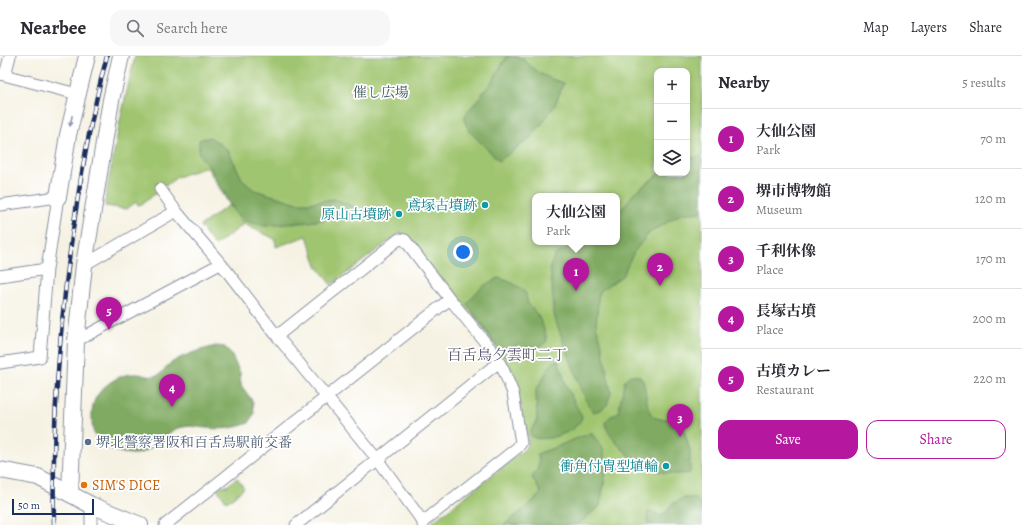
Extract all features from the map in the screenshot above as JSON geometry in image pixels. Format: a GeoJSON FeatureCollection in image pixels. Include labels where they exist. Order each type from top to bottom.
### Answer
{"type":"FeatureCollection","features":[{"type":"Feature","properties":{"kind":"street"},"geometry":{"type":"LineString","coordinates":[[10,56],[2,75],[77,94]]}},
{"type":"Feature","properties":{"kind":"street"},"geometry":{"type":"LineString","coordinates":[[0,363],[40,357],[47,269],[58,197],[68,135],[87,56]]}},
{"type":"Feature","properties":{"kind":"street"},"geometry":{"type":"LineString","coordinates":[[70,494],[76,341],[84,265],[110,100],[121,56]]}},
{"type":"Feature","properties":{"kind":"street"},"geometry":{"type":"LineString","coordinates":[[160,189],[176,211],[220,264],[277,336],[377,459],[423,524],[517,448],[521,443],[513,393],[499,362],[493,352],[405,240],[399,239],[277,336]]}},
{"type":"Feature","properties":{"kind":"street"},"geometry":{"type":"LineString","coordinates":[[0,205],[58,197]]}},
{"type":"Feature","properties":{"kind":"street"},"geometry":{"type":"LineString","coordinates":[[84,265],[176,211]]}},
{"type":"Feature","properties":{"kind":"street"},"geometry":{"type":"LineString","coordinates":[[76,341],[220,264]]}},
{"type":"Feature","properties":{"kind":"street"},"geometry":{"type":"LineString","coordinates":[[0,276],[47,269]]}},
{"type":"Feature","properties":{"kind":"street"},"geometry":{"type":"LineString","coordinates":[[165,525],[450,299]]}},
{"type":"Feature","properties":{"kind":"street"},"geometry":{"type":"LineString","coordinates":[[296,525],[499,362]]}},
{"type":"Feature","properties":{"kind":"street"},"geometry":{"type":"LineString","coordinates":[[0,470],[38,477],[92,505],[140,525]]}},
{"type":"Feature","properties":{"kind":"street"},"geometry":{"type":"LineString","coordinates":[[91,525],[92,505]]}},
{"type":"Feature","properties":{"kind":"green space","name":"催し広場"},"geometry":{"type":"Polygon","coordinates":[[[135,56],[702,56],[702,525],[429,525],[525,449],[528,439],[511,370],[478,321],[454,297],[401,232],[331,285],[317,266],[307,236],[276,247],[275,239],[244,224],[229,204],[207,167],[177,177],[142,204],[138,205],[136,202],[127,209],[105,206],[120,121],[135,56]]]}},
{"type":"Feature","properties":{"kind":"green space"},"geometry":{"type":"Polygon","coordinates":[[[507,56],[521,58],[543,75],[564,83],[554,107],[532,137],[499,161],[470,132],[465,123],[465,116],[491,83],[507,56]]]}},
{"type":"Feature","properties":{"kind":"green space"},"geometry":{"type":"Polygon","coordinates":[[[210,137],[228,150],[243,181],[254,190],[298,203],[309,203],[334,199],[357,208],[351,214],[310,222],[264,226],[246,221],[235,212],[209,166],[199,155],[199,140],[210,137]]]}},
{"type":"Feature","properties":{"kind":"green space"},"geometry":{"type":"Polygon","coordinates":[[[702,156],[702,212],[681,214],[649,233],[634,252],[622,276],[599,292],[596,326],[601,341],[611,392],[607,405],[600,410],[593,412],[586,401],[556,322],[553,309],[550,267],[555,255],[573,245],[620,245],[620,211],[635,192],[656,176],[690,176],[690,158],[702,156]]]}},
{"type":"Feature","properties":{"kind":"green space"},"geometry":{"type":"Polygon","coordinates":[[[229,205],[244,224],[215,246],[200,226],[229,205]]]}},
{"type":"Feature","properties":{"kind":"green space"},"geometry":{"type":"Polygon","coordinates":[[[498,278],[514,284],[526,294],[528,304],[543,325],[547,341],[540,346],[532,350],[513,352],[510,356],[504,357],[467,304],[480,289],[498,278]]]}},
{"type":"Feature","properties":{"kind":"green space"},"geometry":{"type":"Polygon","coordinates":[[[216,346],[225,347],[231,354],[240,373],[241,385],[253,402],[254,414],[249,423],[223,429],[186,426],[170,432],[147,450],[134,454],[113,450],[99,442],[93,432],[92,412],[95,399],[103,388],[115,380],[128,375],[158,375],[169,364],[182,357],[216,346]]]}},
{"type":"Feature","properties":{"kind":"green space"},"geometry":{"type":"Polygon","coordinates":[[[557,360],[559,362],[567,388],[582,417],[579,422],[568,432],[545,439],[532,437],[530,432],[537,420],[536,391],[549,367],[557,360]]]}},
{"type":"Feature","properties":{"kind":"green space"},"geometry":{"type":"Polygon","coordinates":[[[630,375],[639,376],[643,381],[649,410],[654,417],[681,421],[690,450],[690,473],[670,474],[650,468],[637,461],[611,436],[605,422],[610,417],[618,413],[625,380],[630,375]]]}},
{"type":"Feature","properties":{"kind":"green space"},"geometry":{"type":"Polygon","coordinates":[[[591,433],[603,448],[607,466],[600,506],[577,525],[504,525],[541,493],[532,477],[538,466],[537,454],[591,433]]]}},
{"type":"Feature","properties":{"kind":"green space"},"geometry":{"type":"Polygon","coordinates":[[[237,478],[244,488],[227,502],[217,489],[222,486],[227,486],[237,478]]]}},
{"type":"Feature","properties":{"kind":"green space"},"geometry":{"type":"Polygon","coordinates":[[[683,498],[694,498],[702,504],[702,525],[648,525],[648,512],[654,512],[660,516],[667,512],[672,504],[683,498]]]}},
{"type":"Feature","properties":{"kind":"railway"},"geometry":{"type":"LineString","coordinates":[[54,525],[55,425],[65,292],[80,182],[95,106],[107,56]]}},
{"type":"Feature","properties":{"kind":"place","name":"鳶塚古墳跡"},"geometry":{"type":"Point","coordinates":[485,205]}},
{"type":"Feature","properties":{"kind":"place","name":"原山古墳跡"},"geometry":{"type":"Point","coordinates":[399,214]}},
{"type":"Feature","properties":{"kind":"place","name":"堺市博物館"},"geometry":{"type":"Point","coordinates":[660,286]}},
{"type":"Feature","properties":{"kind":"place","name":"大仙公園"},"geometry":{"type":"Point","coordinates":[576,291]}},
{"type":"Feature","properties":{"kind":"place","name":"古墳カレー"},"geometry":{"type":"Point","coordinates":[109,330]}},
{"type":"Feature","properties":{"kind":"place","name":"長塚古墳"},"geometry":{"type":"Point","coordinates":[172,407]}},
{"type":"Feature","properties":{"kind":"place","name":"千利休像"},"geometry":{"type":"Point","coordinates":[680,437]}},
{"type":"Feature","properties":{"kind":"place","name":"堺北警察署阪和百舌鳥駅前交番"},"geometry":{"type":"Point","coordinates":[88,442]}},
{"type":"Feature","properties":{"kind":"place","name":"衝角付冑型埴輪"},"geometry":{"type":"Point","coordinates":[666,466]}},
{"type":"Feature","properties":{"kind":"place","name":"SIM'S DICE"},"geometry":{"type":"Point","coordinates":[84,485]}},
{"type":"Feature","properties":{"kind":"district","name":"百舌鳥夕雲町二丁"},"geometry":{"type":"Point","coordinates":[507,355]}}]}
